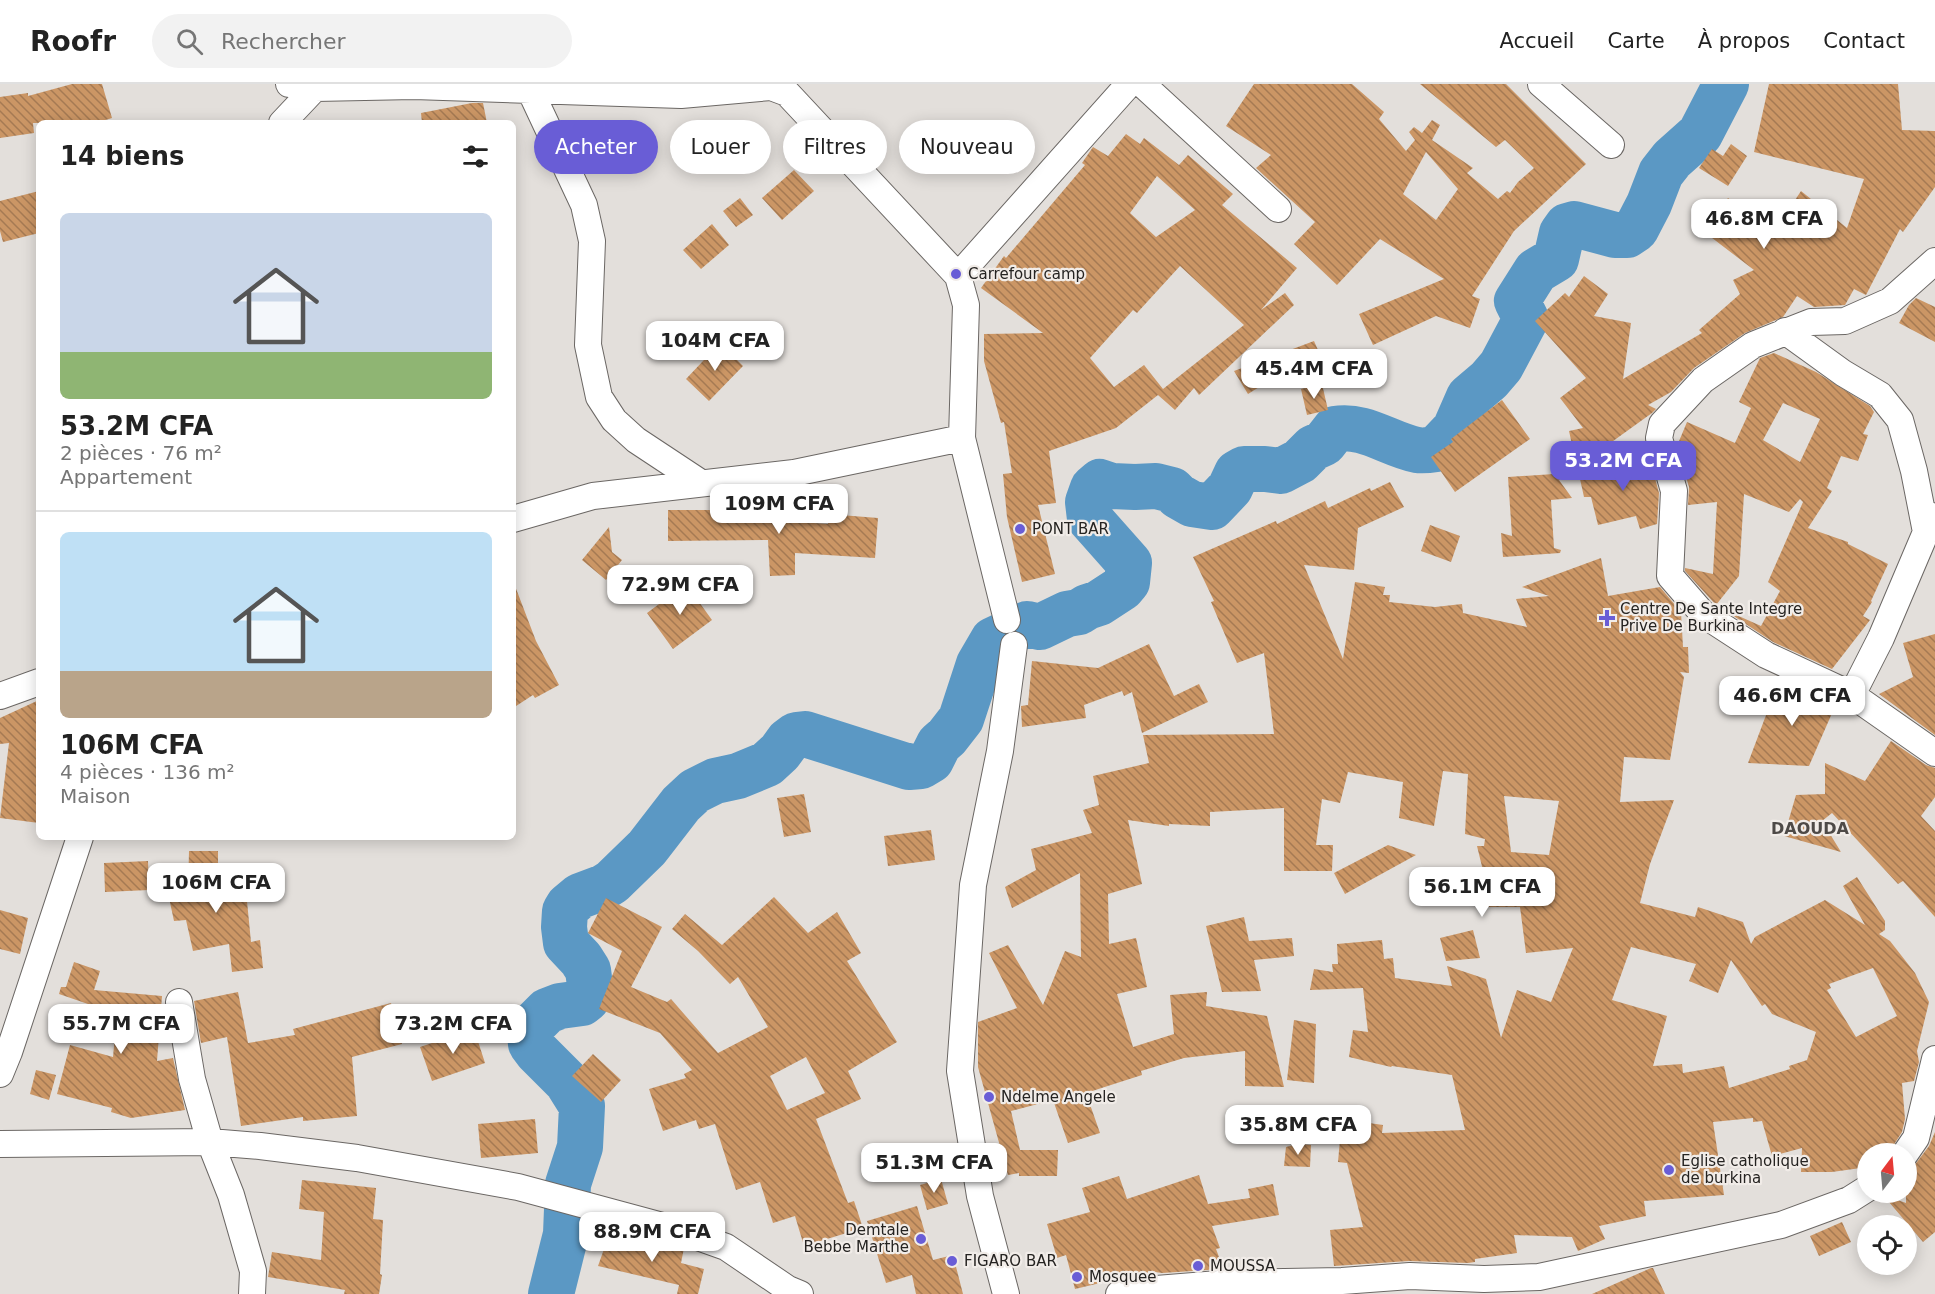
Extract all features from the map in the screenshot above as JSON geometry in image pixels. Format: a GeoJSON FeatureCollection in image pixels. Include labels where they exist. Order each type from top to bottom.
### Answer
{"type":"FeatureCollection","features":[{"type":"Feature","properties":{"kind":"street"},"geometry":{"type":"LineString","coordinates":[[289,84],[530,87],[681,95],[771,85],[787,93],[958,276],[966,305],[962,438],[1007,620]]}},
{"type":"Feature","properties":{"kind":"street"},"geometry":{"type":"LineString","coordinates":[[958,276],[1129,84]]}},
{"type":"Feature","properties":{"kind":"street"},"geometry":{"type":"LineString","coordinates":[[1142,84],[1278,209]]}},
{"type":"Feature","properties":{"kind":"street"},"geometry":{"type":"LineString","coordinates":[[1541,84],[1611,145]]}},
{"type":"Feature","properties":{"kind":"street"},"geometry":{"type":"LineString","coordinates":[[285,120],[315,86]]}},
{"type":"Feature","properties":{"kind":"street"},"geometry":{"type":"LineString","coordinates":[[530,87],[584,205],[592,241],[588,345],[599,397],[614,420],[636,440],[701,483]]}},
{"type":"Feature","properties":{"kind":"street"},"geometry":{"type":"LineString","coordinates":[[1935,261],[1890,301],[1845,321],[1811,322],[1753,345],[1703,380],[1662,423],[1659,438],[1674,491],[1670,576],[1702,614],[1766,656],[1852,695],[1935,753]]}},
{"type":"Feature","properties":{"kind":"street"},"geometry":{"type":"LineString","coordinates":[[1785,332],[1880,396],[1900,420],[1914,471],[1926,532]]}},
{"type":"Feature","properties":{"kind":"street"},"geometry":{"type":"LineString","coordinates":[[516,518],[592,496],[794,473],[962,438]]}},
{"type":"Feature","properties":{"kind":"street"},"geometry":{"type":"LineString","coordinates":[[1852,695],[1881,638],[1926,532],[1935,488]]}},
{"type":"Feature","properties":{"kind":"street"},"geometry":{"type":"LineString","coordinates":[[1006,1294],[980,1196],[960,1071],[974,885],[1000,751],[1014,645]]}},
{"type":"Feature","properties":{"kind":"street"},"geometry":{"type":"LineString","coordinates":[[0,696],[36,683]]}},
{"type":"Feature","properties":{"kind":"street"},"geometry":{"type":"LineString","coordinates":[[0,1074],[79,840]]}},
{"type":"Feature","properties":{"kind":"street"},"geometry":{"type":"LineString","coordinates":[[179,1002],[192,1079],[210,1142],[231,1195],[253,1271],[252,1294]]}},
{"type":"Feature","properties":{"kind":"street"},"geometry":{"type":"LineString","coordinates":[[1913,1143],[1916,1138],[1935,1059]]}},
{"type":"Feature","properties":{"kind":"street"},"geometry":{"type":"LineString","coordinates":[[0,1144],[210,1142],[357,1158],[518,1187],[681,1231],[726,1247],[788,1289],[800,1294]]}},
{"type":"Feature","properties":{"kind":"street"},"geometry":{"type":"LineString","coordinates":[[1119,1294],[1231,1283],[1342,1281],[1410,1276],[1484,1279],[1541,1285],[1781,1225],[1857,1195]]}},
{"type":"Feature","properties":{"kind":"building"},"geometry":{"type":"Polygon","coordinates":[[[72,84],[102,84],[112,118],[106,120],[36,120],[36,123],[33,123],[34,133],[0,138],[0,97],[28,93],[28,96],[72,84]]]}},
{"type":"Feature","properties":{"kind":"building"},"geometry":{"type":"Polygon","coordinates":[[[1254,84],[1352,84],[1384,112],[1379,119],[1406,151],[1415,140],[1409,132],[1414,127],[1422,133],[1432,120],[1440,125],[1432,140],[1473,168],[1467,173],[1498,199],[1507,191],[1510,193],[1518,182],[1534,168],[1505,140],[1496,147],[1420,84],[1506,84],[1586,164],[1514,231],[1472,296],[1480,299],[1470,328],[1436,316],[1373,345],[1359,314],[1444,279],[1380,239],[1337,285],[1294,244],[1315,222],[1256,168],[1271,155],[1226,126],[1254,84]],[[1426,152],[1403,194],[1436,220],[1458,189],[1426,152]]]}},
{"type":"Feature","properties":{"kind":"building"},"geometry":{"type":"Polygon","coordinates":[[[1769,84],[1898,84],[1902,130],[1935,131],[1935,187],[1903,232],[1900,229],[1866,295],[1854,289],[1845,305],[1814,307],[1797,296],[1783,317],[1745,333],[1694,368],[1671,392],[1648,405],[1656,409],[1652,413],[1577,467],[1569,431],[1583,428],[1560,398],[1586,378],[1535,321],[1565,293],[1569,297],[1584,276],[1608,294],[1594,316],[1631,323],[1623,379],[1702,333],[1699,330],[1740,294],[1733,280],[1754,270],[1703,231],[1728,198],[1774,232],[1801,191],[1847,228],[1864,179],[1754,152],[1769,84]]]}},
{"type":"Feature","properties":{"kind":"building"},"geometry":{"type":"Polygon","coordinates":[[[483,103],[486,120],[422,120],[421,113],[483,103]]]}},
{"type":"Feature","properties":{"kind":"building"},"geometry":{"type":"Polygon","coordinates":[[[1126,134],[1140,144],[1144,138],[1179,165],[1188,155],[1233,194],[1222,205],[1297,268],[1261,310],[1285,293],[1294,305],[1199,395],[1194,388],[1175,410],[1158,395],[1116,428],[1049,451],[1056,503],[1038,505],[1055,574],[1022,582],[1007,517],[1003,474],[1012,473],[1004,422],[1001,423],[984,361],[984,334],[1043,333],[981,288],[1004,256],[1006,258],[1085,165],[1082,163],[1093,147],[1108,156],[1126,134]],[[1157,176],[1130,213],[1156,237],[1195,210],[1157,176]],[[1180,266],[1137,313],[1133,310],[1090,358],[1114,387],[1144,365],[1163,389],[1244,325],[1180,266]]]}},
{"type":"Feature","properties":{"kind":"building"},"geometry":{"type":"Polygon","coordinates":[[[1731,144],[1747,156],[1728,186],[1699,168],[1712,149],[1723,156],[1731,144]]]}},
{"type":"Feature","properties":{"kind":"building"},"geometry":{"type":"Polygon","coordinates":[[[789,174],[798,174],[814,191],[782,220],[762,198],[789,174]]]}},
{"type":"Feature","properties":{"kind":"building"},"geometry":{"type":"Polygon","coordinates":[[[36,192],[36,234],[3,242],[0,231],[0,201],[36,192]]]}},
{"type":"Feature","properties":{"kind":"building"},"geometry":{"type":"Polygon","coordinates":[[[740,198],[753,215],[736,227],[723,211],[740,198]]]}},
{"type":"Feature","properties":{"kind":"building"},"geometry":{"type":"Polygon","coordinates":[[[712,224],[729,245],[701,269],[683,250],[712,224]]]}},
{"type":"Feature","properties":{"kind":"building"},"geometry":{"type":"Polygon","coordinates":[[[1916,298],[1935,307],[1935,342],[1899,323],[1909,305],[1916,298]]]}},
{"type":"Feature","properties":{"kind":"building"},"geometry":{"type":"Polygon","coordinates":[[[1314,341],[1318,350],[1248,394],[1234,371],[1314,341]]]}},
{"type":"Feature","properties":{"kind":"building"},"geometry":{"type":"Polygon","coordinates":[[[720,343],[743,366],[709,401],[686,379],[720,343]]]}},
{"type":"Feature","properties":{"kind":"building"},"geometry":{"type":"Polygon","coordinates":[[[1774,353],[1816,372],[1870,406],[1874,412],[1863,434],[1868,435],[1858,461],[1841,456],[1827,488],[1832,491],[1808,528],[1848,542],[1888,564],[1872,602],[1863,616],[1870,620],[1832,669],[1773,642],[1723,609],[1761,626],[1780,591],[1768,582],[1803,502],[1800,499],[1789,512],[1744,494],[1739,576],[1716,605],[1685,571],[1685,568],[1713,574],[1717,502],[1688,505],[1689,487],[1677,446],[1687,422],[1735,443],[1751,408],[1739,402],[1760,358],[1774,353]],[[1783,403],[1763,440],[1800,462],[1820,419],[1783,403]]]}},
{"type":"Feature","properties":{"kind":"building"},"geometry":{"type":"Polygon","coordinates":[[[1322,384],[1328,410],[1307,415],[1301,389],[1322,384]]]}},
{"type":"Feature","properties":{"kind":"building"},"geometry":{"type":"Polygon","coordinates":[[[1502,400],[1530,439],[1455,492],[1431,457],[1453,442],[1451,439],[1502,400]]]}},
{"type":"Feature","properties":{"kind":"building"},"geometry":{"type":"Polygon","coordinates":[[[1650,460],[1659,493],[1657,524],[1640,529],[1636,516],[1598,525],[1591,497],[1584,497],[1578,470],[1650,460]]]}},
{"type":"Feature","properties":{"kind":"building"},"geometry":{"type":"Polygon","coordinates":[[[1569,473],[1559,480],[1572,498],[1551,500],[1554,548],[1561,550],[1560,553],[1503,557],[1501,533],[1512,536],[1508,477],[1569,473]]]}},
{"type":"Feature","properties":{"kind":"building"},"geometry":{"type":"Polygon","coordinates":[[[1390,482],[1404,507],[1358,528],[1354,570],[1304,565],[1343,659],[1355,582],[1385,587],[1383,595],[1390,595],[1389,602],[1435,607],[1462,604],[1463,613],[1527,627],[1516,599],[1549,596],[1522,587],[1601,558],[1608,596],[1660,587],[1681,612],[1683,647],[1688,647],[1689,673],[1680,672],[1684,677],[1670,760],[1624,757],[1620,802],[1674,800],[1650,864],[1640,903],[1695,917],[1698,907],[1743,922],[1751,944],[1755,937],[1825,900],[1865,925],[1843,886],[1857,877],[1885,921],[1885,930],[1879,934],[1890,941],[1915,973],[1929,1002],[1917,1051],[1919,1062],[1914,1081],[1902,1083],[1905,1119],[1902,1132],[1895,1143],[1857,1143],[1857,1169],[1832,1172],[1801,1172],[1802,1148],[1772,1156],[1762,1121],[1753,1122],[1753,1118],[1713,1122],[1724,1195],[1644,1201],[1646,1216],[1599,1226],[1605,1239],[1578,1251],[1572,1237],[1514,1235],[1517,1253],[1475,1259],[1475,1262],[1409,1261],[1334,1266],[1330,1230],[1363,1227],[1347,1163],[1338,1162],[1341,1128],[1354,1129],[1355,1121],[1383,1125],[1382,1133],[1465,1130],[1452,1075],[1391,1067],[1349,1057],[1353,1030],[1368,1032],[1363,988],[1310,990],[1314,969],[1333,972],[1332,964],[1338,964],[1337,944],[1382,940],[1384,959],[1393,958],[1395,978],[1452,986],[1447,966],[1486,979],[1501,1038],[1517,990],[1551,1002],[1573,948],[1526,953],[1520,907],[1487,907],[1484,888],[1487,887],[1477,846],[1484,846],[1485,839],[1465,834],[1468,774],[1443,771],[1434,826],[1399,818],[1403,782],[1348,772],[1340,803],[1322,799],[1316,845],[1333,845],[1332,871],[1284,871],[1284,808],[1210,812],[1210,826],[1169,824],[1169,826],[1128,820],[1142,884],[1108,894],[1109,944],[1136,938],[1147,987],[1117,994],[1133,1047],[1174,1034],[1170,995],[1207,992],[1206,1006],[1267,1016],[1284,1087],[1245,1086],[1245,1051],[1184,1058],[1141,1071],[1142,1075],[1086,1093],[1100,1133],[1068,1143],[1053,1100],[1011,1111],[1020,1150],[1058,1150],[1057,1176],[1019,1176],[1019,1173],[1008,1175],[978,1067],[978,1022],[1017,1008],[989,953],[1008,945],[1043,1005],[1065,951],[1081,957],[1080,873],[1012,908],[1005,887],[1036,870],[1031,849],[1092,833],[1083,810],[1099,805],[1093,776],[1149,763],[1143,735],[1274,734],[1264,653],[1237,663],[1211,602],[1214,601],[1193,557],[1276,521],[1277,524],[1325,501],[1328,508],[1370,488],[1371,491],[1390,482]],[[1504,796],[1511,852],[1549,855],[1559,801],[1504,796]],[[1631,947],[1612,1000],[1667,1016],[1653,1066],[1682,1064],[1683,1073],[1724,1066],[1729,1088],[1790,1069],[1789,1066],[1807,1060],[1816,1032],[1772,1014],[1765,1004],[1762,1006],[1731,960],[1718,993],[1689,981],[1696,964],[1631,947]],[[1873,968],[1829,984],[1831,988],[1827,990],[1856,1037],[1897,1016],[1873,968]]]}},
{"type":"Feature","properties":{"kind":"building"},"geometry":{"type":"Polygon","coordinates":[[[768,508],[770,520],[828,524],[828,514],[878,518],[875,558],[795,553],[795,575],[770,576],[768,540],[668,541],[668,510],[716,510],[716,516],[768,508]]]}},
{"type":"Feature","properties":{"kind":"building"},"geometry":{"type":"Polygon","coordinates":[[[1430,525],[1460,536],[1451,562],[1421,551],[1430,525]]]}},
{"type":"Feature","properties":{"kind":"building"},"geometry":{"type":"Polygon","coordinates":[[[609,527],[612,552],[622,560],[606,580],[582,560],[609,527]]]}},
{"type":"Feature","properties":{"kind":"building"},"geometry":{"type":"Polygon","coordinates":[[[686,584],[712,620],[673,649],[647,613],[686,584]]]}},
{"type":"Feature","properties":{"kind":"building"},"geometry":{"type":"Polygon","coordinates":[[[516,589],[536,641],[559,685],[535,698],[533,695],[516,706],[516,589]]]}},
{"type":"Feature","properties":{"kind":"building"},"geometry":{"type":"Polygon","coordinates":[[[1935,634],[1935,735],[1879,694],[1913,677],[1903,643],[1935,634]]]}},
{"type":"Feature","properties":{"kind":"building"},"geometry":{"type":"Polygon","coordinates":[[[1149,644],[1174,696],[1199,684],[1208,702],[1142,733],[1132,692],[1124,696],[1122,691],[1084,705],[1086,718],[1022,727],[1021,706],[1028,705],[1032,661],[1098,668],[1149,644]]]}},
{"type":"Feature","properties":{"kind":"building"},"geometry":{"type":"Polygon","coordinates":[[[1780,678],[1836,704],[1809,766],[1748,763],[1780,678]]]}},
{"type":"Feature","properties":{"kind":"building"},"geometry":{"type":"Polygon","coordinates":[[[36,701],[36,823],[0,818],[9,743],[0,744],[0,718],[36,701]]]}},
{"type":"Feature","properties":{"kind":"building"},"geometry":{"type":"Polygon","coordinates":[[[1891,741],[1926,765],[1935,768],[1935,797],[1921,816],[1935,831],[1935,917],[1903,881],[1898,884],[1832,813],[1822,821],[1841,852],[1784,836],[1796,795],[1825,794],[1825,763],[1865,781],[1891,741]]]}},
{"type":"Feature","properties":{"kind":"building"},"geometry":{"type":"Polygon","coordinates":[[[804,794],[811,832],[784,837],[777,798],[804,794]]]}},
{"type":"Feature","properties":{"kind":"building"},"geometry":{"type":"Polygon","coordinates":[[[931,830],[935,860],[888,866],[884,836],[931,830]]]}},
{"type":"Feature","properties":{"kind":"building"},"geometry":{"type":"Polygon","coordinates":[[[1388,845],[1416,855],[1345,894],[1334,873],[1388,845]]]}},
{"type":"Feature","properties":{"kind":"building"},"geometry":{"type":"Polygon","coordinates":[[[189,851],[218,851],[218,893],[246,891],[251,942],[260,940],[263,968],[232,972],[229,944],[193,951],[186,920],[174,921],[168,893],[188,892],[189,851]]]}},
{"type":"Feature","properties":{"kind":"building"},"geometry":{"type":"Polygon","coordinates":[[[148,861],[149,890],[105,892],[104,863],[148,861]]]}},
{"type":"Feature","properties":{"kind":"building"},"geometry":{"type":"Polygon","coordinates":[[[774,897],[808,933],[837,912],[861,953],[847,961],[897,1042],[848,1071],[861,1099],[816,1119],[848,1203],[854,1201],[863,1228],[804,1246],[795,1216],[773,1223],[760,1182],[736,1190],[715,1124],[699,1129],[696,1120],[663,1131],[649,1089],[686,1078],[684,1074],[692,1070],[660,1033],[599,1009],[622,951],[588,933],[606,898],[662,927],[631,987],[667,1002],[671,999],[718,1053],[768,1027],[738,977],[730,984],[698,951],[672,929],[685,914],[722,945],[774,897]],[[806,1057],[770,1076],[787,1110],[825,1093],[806,1057]]]}},
{"type":"Feature","properties":{"kind":"building"},"geometry":{"type":"Polygon","coordinates":[[[0,910],[28,918],[20,954],[0,949],[0,910]]]}},
{"type":"Feature","properties":{"kind":"building"},"geometry":{"type":"Polygon","coordinates":[[[1244,917],[1249,941],[1292,938],[1294,956],[1254,960],[1261,991],[1222,992],[1206,926],[1244,917]]]}},
{"type":"Feature","properties":{"kind":"building"},"geometry":{"type":"Polygon","coordinates":[[[1473,930],[1480,958],[1446,961],[1440,938],[1473,930]]]}},
{"type":"Feature","properties":{"kind":"building"},"geometry":{"type":"Polygon","coordinates":[[[74,962],[100,971],[94,990],[162,996],[157,1061],[173,1058],[185,1110],[131,1118],[111,1112],[112,1108],[57,1094],[70,1045],[113,1057],[117,1014],[59,994],[61,987],[66,987],[74,962]]]}},
{"type":"Feature","properties":{"kind":"building"},"geometry":{"type":"Polygon","coordinates":[[[238,992],[248,1043],[295,1035],[293,1029],[391,1003],[402,1044],[352,1057],[357,1116],[303,1121],[303,1117],[241,1126],[227,1037],[201,1043],[194,1001],[238,992]]]}},
{"type":"Feature","properties":{"kind":"building"},"geometry":{"type":"Polygon","coordinates":[[[1294,1020],[1316,1024],[1314,1083],[1287,1080],[1294,1020]]]}},
{"type":"Feature","properties":{"kind":"building"},"geometry":{"type":"Polygon","coordinates":[[[474,1029],[485,1063],[432,1081],[420,1047],[474,1029]]]}},
{"type":"Feature","properties":{"kind":"building"},"geometry":{"type":"Polygon","coordinates":[[[593,1054],[621,1080],[601,1102],[572,1076],[593,1054]]]}},
{"type":"Feature","properties":{"kind":"building"},"geometry":{"type":"Polygon","coordinates":[[[36,1070],[56,1075],[49,1100],[30,1094],[36,1070]]]}},
{"type":"Feature","properties":{"kind":"building"},"geometry":{"type":"Polygon","coordinates":[[[535,1119],[538,1153],[481,1158],[478,1124],[535,1119]]]}},
{"type":"Feature","properties":{"kind":"building"},"geometry":{"type":"Polygon","coordinates":[[[1935,1132],[1935,1232],[1923,1242],[1917,1235],[1917,1215],[1900,1215],[1890,1203],[1917,1203],[1917,1162],[1929,1146],[1935,1132]]]}},
{"type":"Feature","properties":{"kind":"building"},"geometry":{"type":"Polygon","coordinates":[[[1297,1144],[1311,1145],[1310,1167],[1284,1166],[1286,1147],[1297,1144]]]}},
{"type":"Feature","properties":{"kind":"building"},"geometry":{"type":"Polygon","coordinates":[[[1199,1175],[1208,1204],[1250,1198],[1248,1189],[1273,1184],[1279,1215],[1212,1226],[1220,1248],[1216,1249],[1222,1265],[1208,1270],[1162,1273],[1148,1271],[1148,1275],[1117,1279],[1075,1289],[1066,1255],[1057,1258],[1047,1224],[1090,1212],[1082,1188],[1119,1176],[1127,1199],[1199,1175]]]}},
{"type":"Feature","properties":{"kind":"building"},"geometry":{"type":"Polygon","coordinates":[[[941,1179],[948,1204],[927,1210],[920,1185],[941,1179]]]}},
{"type":"Feature","properties":{"kind":"building"},"geometry":{"type":"Polygon","coordinates":[[[302,1180],[376,1188],[373,1219],[383,1220],[380,1274],[382,1275],[379,1294],[344,1294],[345,1290],[268,1277],[272,1252],[321,1260],[324,1212],[299,1209],[302,1180]]]}},
{"type":"Feature","properties":{"kind":"building"},"geometry":{"type":"Polygon","coordinates":[[[917,1206],[933,1260],[953,1255],[963,1294],[916,1294],[912,1275],[886,1283],[867,1221],[917,1206]]]}},
{"type":"Feature","properties":{"kind":"building"},"geometry":{"type":"Polygon","coordinates":[[[1842,1222],[1851,1242],[1819,1256],[1810,1236],[1842,1222]]]}},
{"type":"Feature","properties":{"kind":"building"},"geometry":{"type":"Polygon","coordinates":[[[609,1235],[644,1248],[646,1239],[684,1248],[681,1263],[704,1269],[698,1294],[677,1294],[679,1285],[598,1266],[609,1235]]]}},
{"type":"Feature","properties":{"kind":"building"},"geometry":{"type":"Polygon","coordinates":[[[1651,1268],[1665,1294],[1592,1294],[1651,1268]]]}},
{"type":"Feature","properties":{"kind":"waterway"},"geometry":{"type":"LineString","coordinates":[[551,1294],[566,1234],[568,1184],[580,1147],[582,1106],[567,1082],[531,1044],[530,1035],[533,1025],[547,1011],[560,1006],[582,1003],[587,999],[590,986],[588,970],[566,943],[564,927],[565,911],[568,906],[580,896],[612,882],[647,848],[681,804],[695,791],[715,781],[738,776],[767,764],[796,735],[805,734],[909,767],[921,766],[931,760],[939,744],[961,719],[979,664],[993,640],[1027,624],[1040,627],[1067,614],[1079,612],[1099,603],[1122,588],[1127,582],[1129,563],[1090,519],[1088,502],[1093,488],[1100,482],[1112,486],[1156,486],[1172,490],[1192,504],[1212,507],[1230,488],[1237,473],[1244,469],[1281,471],[1300,461],[1313,448],[1324,443],[1335,429],[1356,429],[1417,450],[1436,449],[1455,429],[1469,397],[1501,366],[1526,319],[1517,301],[1536,271],[1556,259],[1562,233],[1567,226],[1574,224],[1615,235],[1627,235],[1636,229],[1661,173],[1672,159],[1700,134],[1726,84]]}},
{"type":"Feature","properties":{"kind":"place","name":"Carrefour camp"},"geometry":{"type":"Point","coordinates":[956,274]}},
{"type":"Feature","properties":{"kind":"place","name":"PONT BAR"},"geometry":{"type":"Point","coordinates":[1020,529]}},
{"type":"Feature","properties":{"kind":"place","name":"Centre De Sante Integre Prive De Burkina"},"geometry":{"type":"Point","coordinates":[1607,618]}},
{"type":"Feature","properties":{"kind":"place","name":"Ndelme Angele"},"geometry":{"type":"Point","coordinates":[989,1097]}},
{"type":"Feature","properties":{"kind":"place","name":"Eglise catholique de burkina"},"geometry":{"type":"Point","coordinates":[1669,1170]}},
{"type":"Feature","properties":{"kind":"place","name":"Demtale Bebbe Marthe"},"geometry":{"type":"Point","coordinates":[921,1239]}},
{"type":"Feature","properties":{"kind":"place","name":"FIGARO BAR"},"geometry":{"type":"Point","coordinates":[952,1261]}},
{"type":"Feature","properties":{"kind":"place","name":"MOUSSA"},"geometry":{"type":"Point","coordinates":[1198,1266]}},
{"type":"Feature","properties":{"kind":"place","name":"Mosquee"},"geometry":{"type":"Point","coordinates":[1077,1277]}},
{"type":"Feature","properties":{"kind":"district","name":"DAOUDA"},"geometry":{"type":"Point","coordinates":[1810,828]}}]}
